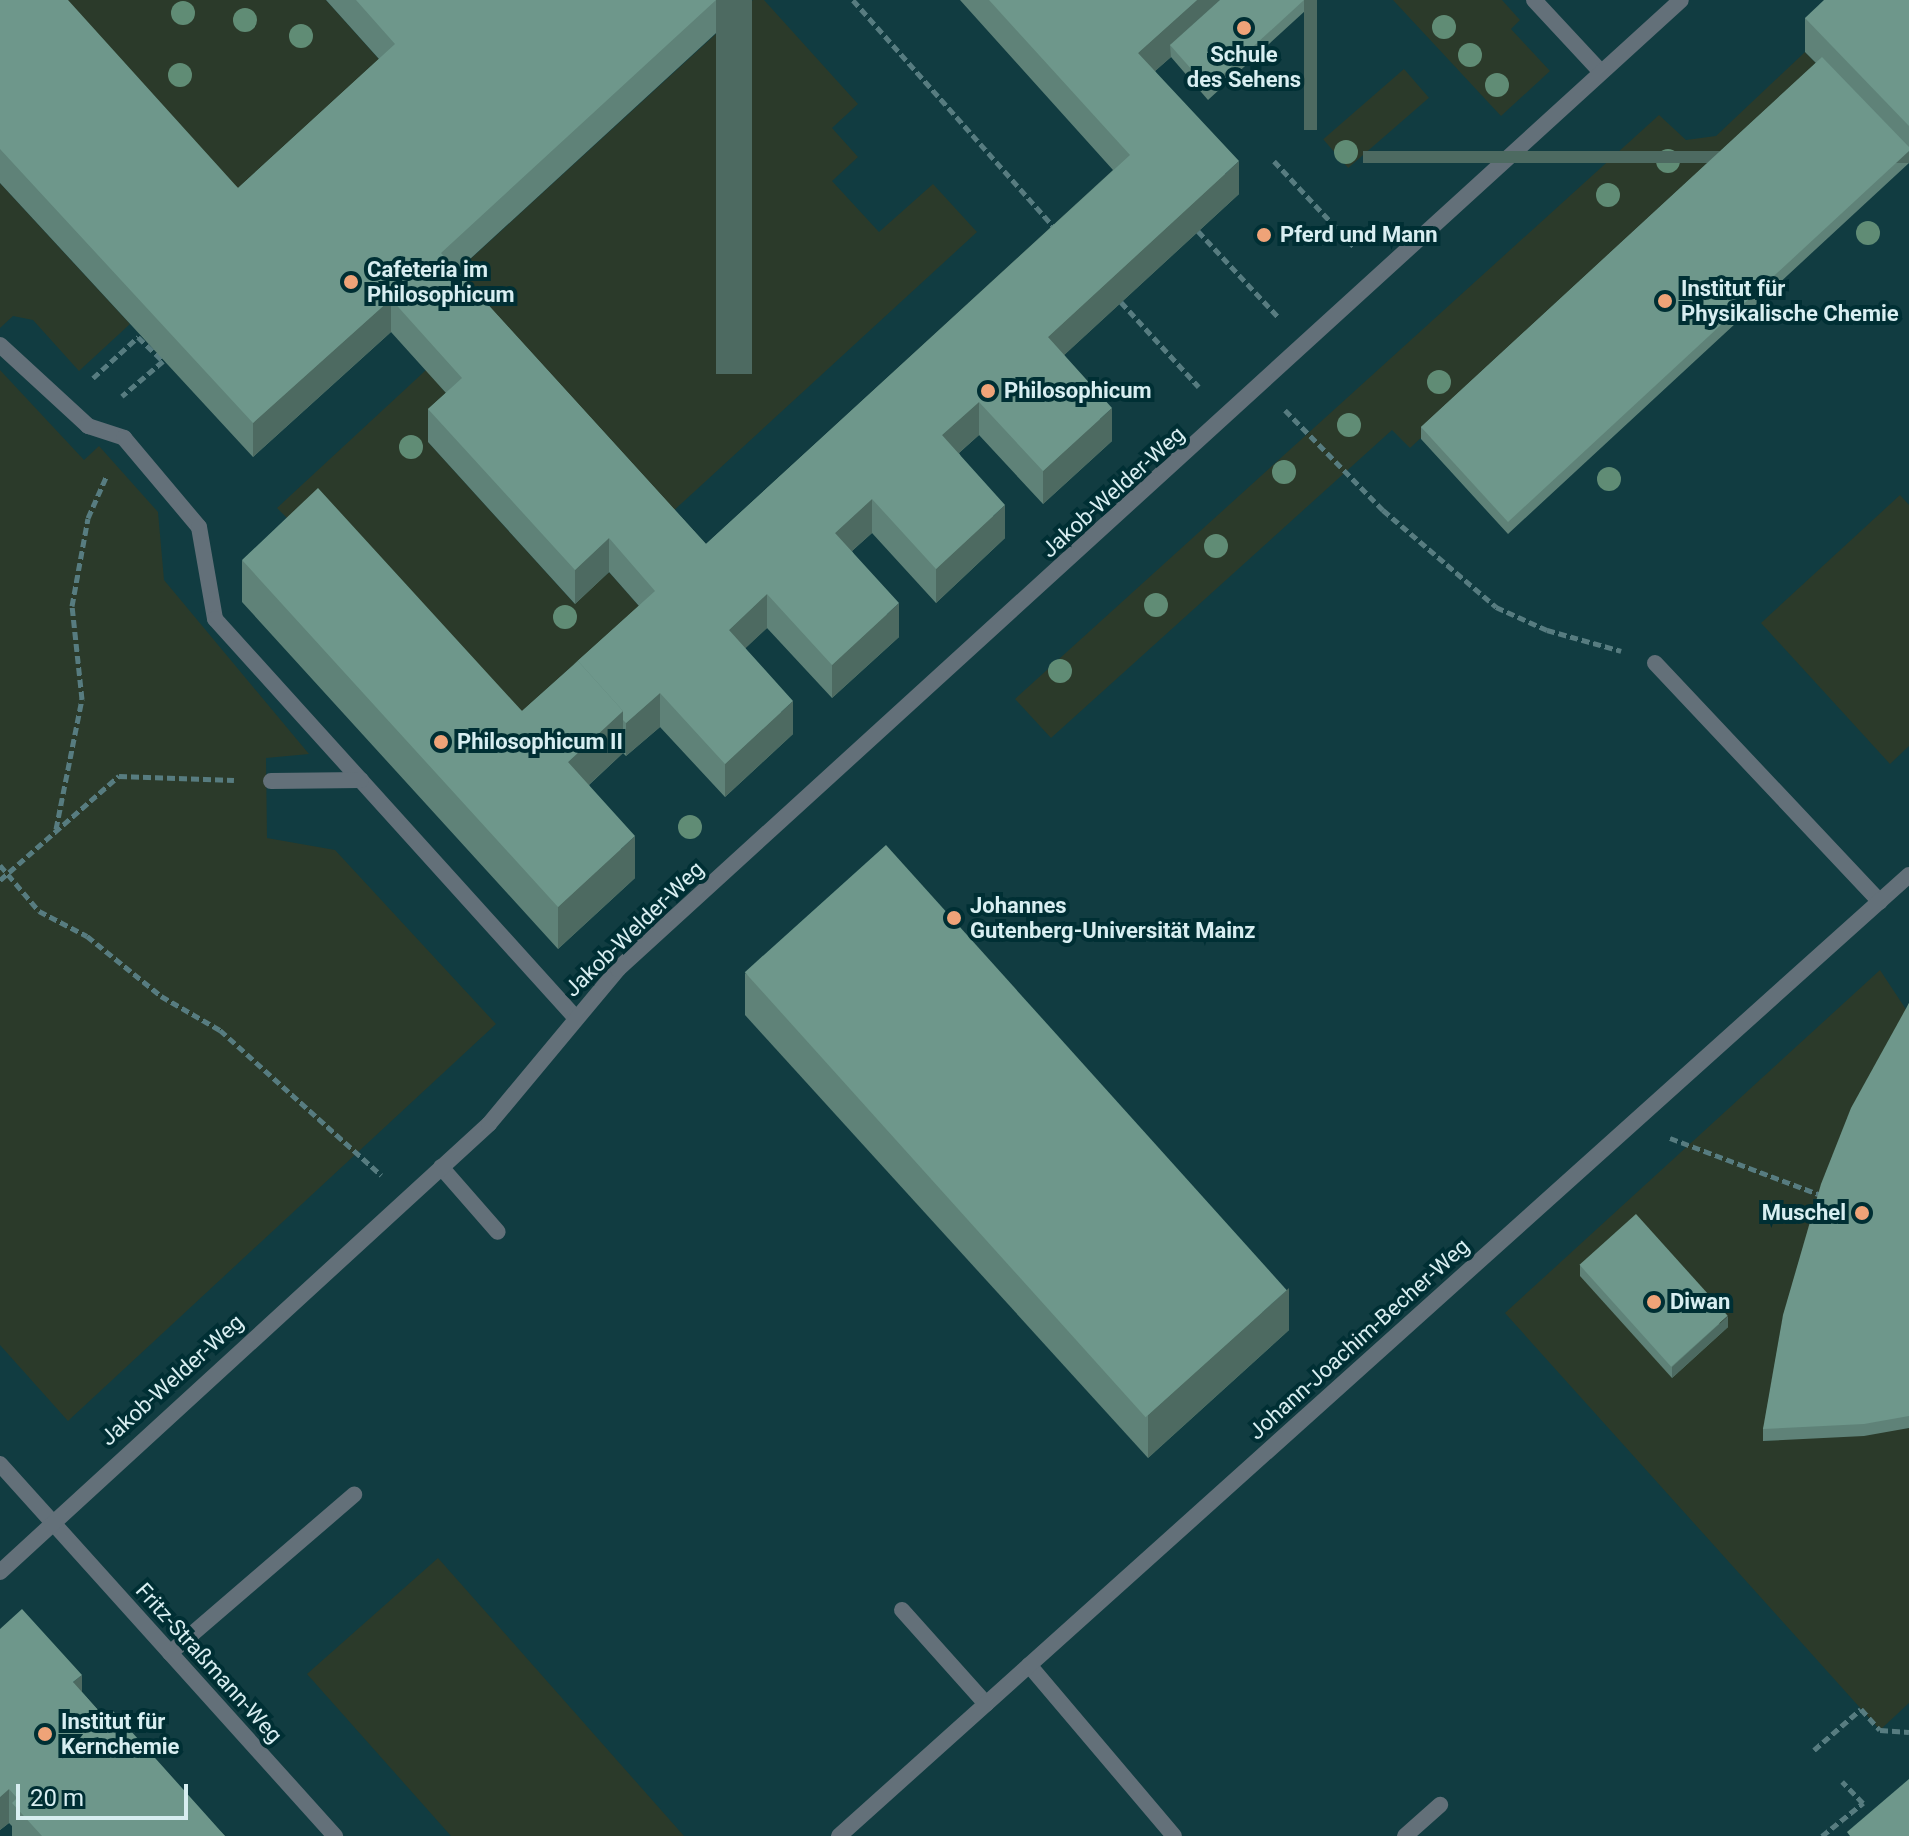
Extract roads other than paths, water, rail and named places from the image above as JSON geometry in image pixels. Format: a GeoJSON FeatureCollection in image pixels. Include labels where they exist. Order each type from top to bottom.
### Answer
{"type":"FeatureCollection","features":[{"type":"Feature","properties":{"kind":"street"},"geometry":{"type":"LineString","coordinates":[[1534,0],[1601,72]]}},
{"type":"Feature","properties":{"kind":"street","name":"Jakob-Welder-Weg"},"geometry":{"type":"LineString","coordinates":[[0,1572],[50,1520],[489,1124],[574,1016],[1681,0]]}},
{"type":"Feature","properties":{"kind":"street","name":"Jakob-Welder-Weg"},"geometry":{"type":"LineString","coordinates":[[0,345],[88,426],[124,438],[199,527],[215,619],[574,1016]]}},
{"type":"Feature","properties":{"kind":"street"},"geometry":{"type":"LineString","coordinates":[[1655,663],[1880,902]]}},
{"type":"Feature","properties":{"kind":"street"},"geometry":{"type":"LineString","coordinates":[[271,781],[361,780]]}},
{"type":"Feature","properties":{"kind":"street","name":"Johann-Joachim-Becher-Weg"},"geometry":{"type":"LineString","coordinates":[[839,1836],[1909,875]]}},
{"type":"Feature","properties":{"kind":"street"},"geometry":{"type":"LineString","coordinates":[[441,1167],[498,1232]]}},
{"type":"Feature","properties":{"kind":"street","name":"Fritz-Straßmann-Weg"},"geometry":{"type":"LineString","coordinates":[[0,1464],[335,1836]]}},
{"type":"Feature","properties":{"kind":"street"},"geometry":{"type":"LineString","coordinates":[[170,1653],[354,1495]]}},
{"type":"Feature","properties":{"kind":"street"},"geometry":{"type":"LineString","coordinates":[[902,1610],[986,1704]]}},
{"type":"Feature","properties":{"kind":"street"},"geometry":{"type":"LineString","coordinates":[[1029,1665],[1174,1836]]}},
{"type":"Feature","properties":{"kind":"street"},"geometry":{"type":"LineString","coordinates":[[1405,1836],[1440,1805]]}},
{"type":"Feature","properties":{"kind":"place","name":"Schule des Sehens"},"geometry":{"type":"Point","coordinates":[1244,28]}},
{"type":"Feature","properties":{"kind":"place","name":"Pferd und Mann"},"geometry":{"type":"Point","coordinates":[1264,235]}},
{"type":"Feature","properties":{"kind":"place","name":"Cafeteria im Philosophicum"},"geometry":{"type":"Point","coordinates":[351,282]}},
{"type":"Feature","properties":{"kind":"place","name":"Institut für Physikalische Chemie"},"geometry":{"type":"Point","coordinates":[1665,301]}},
{"type":"Feature","properties":{"kind":"place","name":"Philosophicum"},"geometry":{"type":"Point","coordinates":[988,391]}},
{"type":"Feature","properties":{"kind":"place","name":"Philosophicum II"},"geometry":{"type":"Point","coordinates":[441,742]}},
{"type":"Feature","properties":{"kind":"place","name":"Johannes Gutenberg-Universität Mainz"},"geometry":{"type":"Point","coordinates":[954,918]}},
{"type":"Feature","properties":{"kind":"place","name":"Muschel"},"geometry":{"type":"Point","coordinates":[1862,1213]}},
{"type":"Feature","properties":{"kind":"place","name":"Diwan"},"geometry":{"type":"Point","coordinates":[1654,1302]}},
{"type":"Feature","properties":{"kind":"place","name":"Institut für Kernchemie"},"geometry":{"type":"Point","coordinates":[45,1734]}}]}
